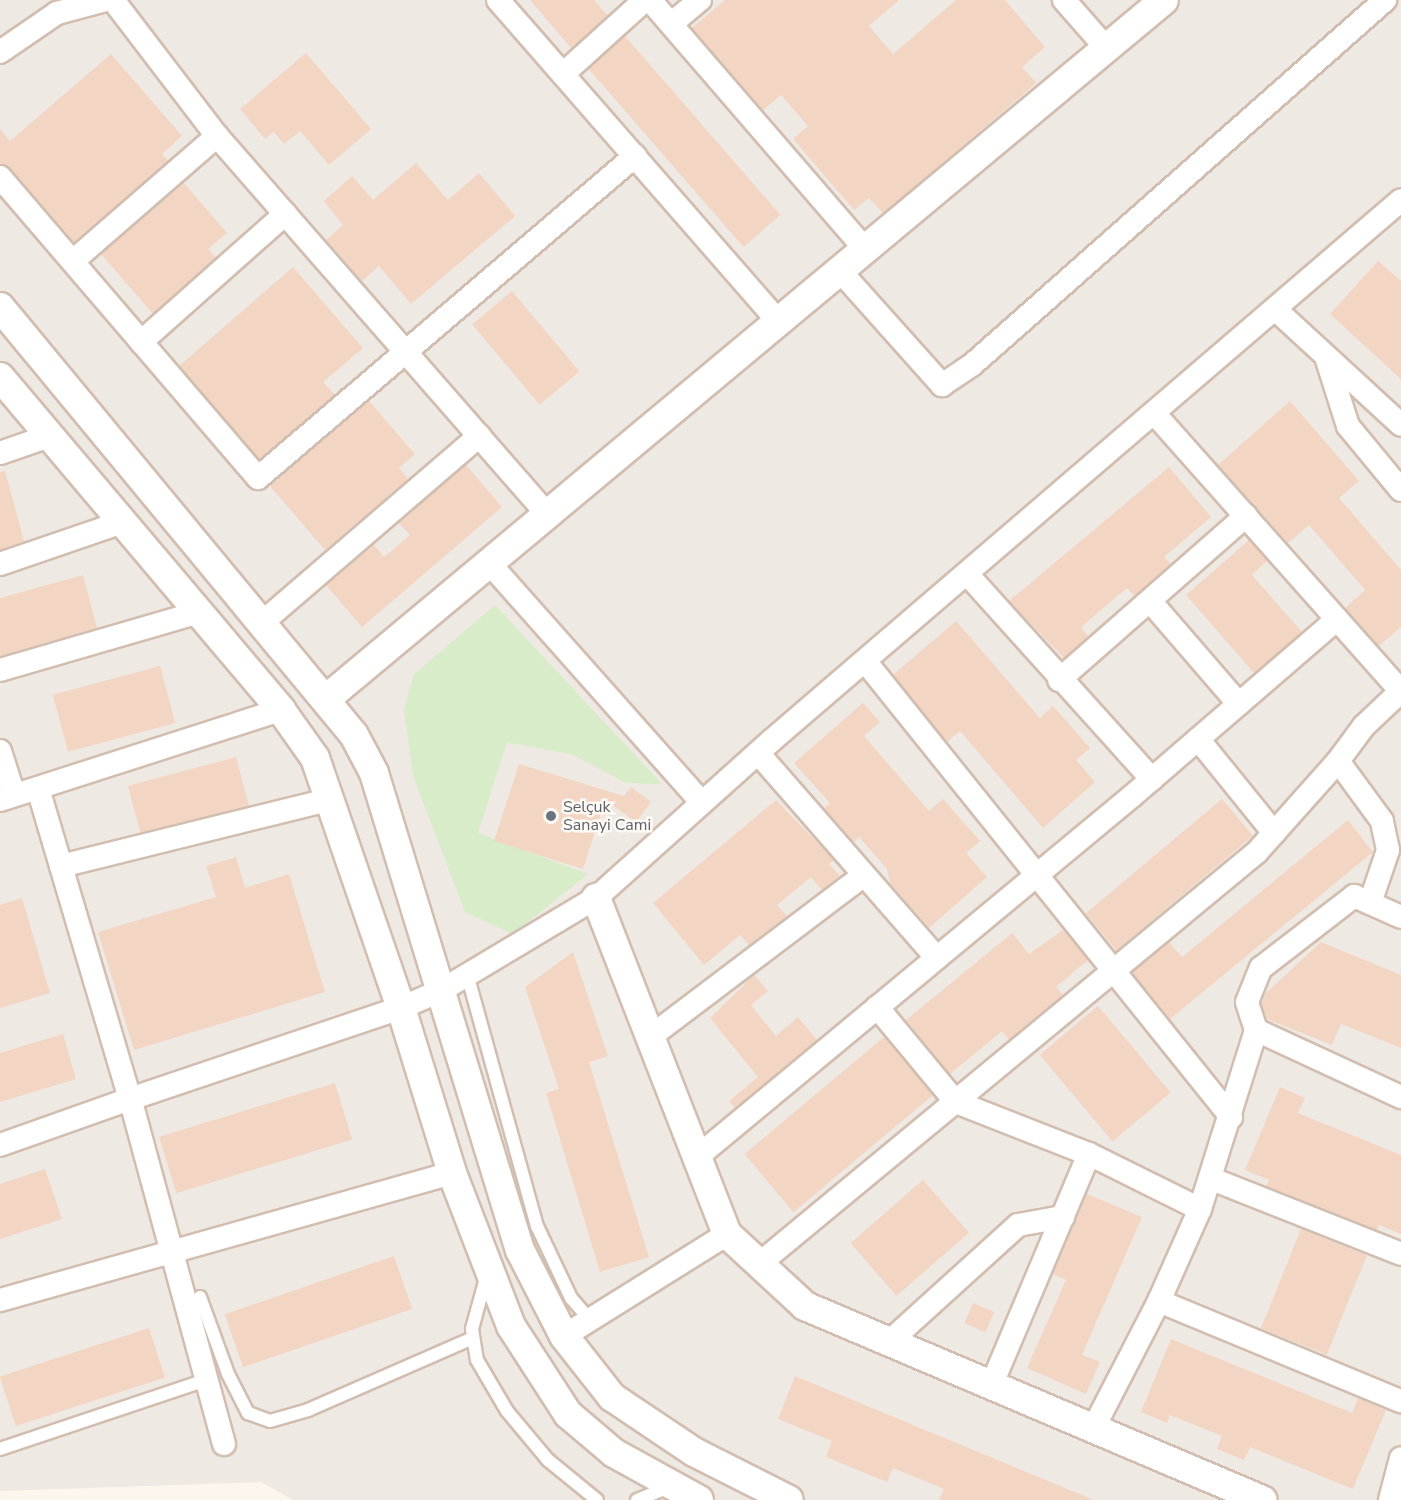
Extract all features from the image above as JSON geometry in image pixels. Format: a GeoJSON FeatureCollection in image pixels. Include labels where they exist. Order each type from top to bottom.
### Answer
{"type":"FeatureCollection","features":[{"type":"Feature","properties":{"kind":"street"},"geometry":{"type":"LineString","coordinates":[[0,52],[56,7],[106,0]]}},
{"type":"Feature","properties":{"kind":"street"},"geometry":{"type":"LineString","coordinates":[[113,0],[217,136],[548,515]]}},
{"type":"Feature","properties":{"kind":"street"},"geometry":{"type":"LineString","coordinates":[[498,0],[780,323]]}},
{"type":"Feature","properties":{"kind":"street"},"geometry":{"type":"LineString","coordinates":[[563,74],[648,0],[867,251]]}},
{"type":"Feature","properties":{"kind":"street"},"geometry":{"type":"LineString","coordinates":[[671,24],[700,0]]}},
{"type":"Feature","properties":{"kind":"street"},"geometry":{"type":"LineString","coordinates":[[1064,0],[1107,49]]}},
{"type":"Feature","properties":{"kind":"street"},"geometry":{"type":"LineString","coordinates":[[326,699],[842,272],[1164,0]]}},
{"type":"Feature","properties":{"kind":"street"},"geometry":{"type":"LineString","coordinates":[[842,272],[942,385],[982,356],[1385,0]]}},
{"type":"Feature","properties":{"kind":"street"},"geometry":{"type":"LineString","coordinates":[[73,261],[217,136]]}},
{"type":"Feature","properties":{"kind":"street"},"geometry":{"type":"LineString","coordinates":[[0,177],[258,478],[408,354],[635,156]]}},
{"type":"Feature","properties":{"kind":"street"},"geometry":{"type":"LineString","coordinates":[[0,1145],[401,1008],[442,990],[596,898],[758,753],[1275,309],[1396,213]]}},
{"type":"Feature","properties":{"kind":"street"},"geometry":{"type":"LineString","coordinates":[[141,342],[285,214]]}},
{"type":"Feature","properties":{"kind":"street"},"geometry":{"type":"LineString","coordinates":[[0,307],[264,621],[354,735],[374,773],[442,990],[516,1240],[564,1336],[612,1397],[694,1452],[789,1500]]}},
{"type":"Feature","properties":{"kind":"street"},"geometry":{"type":"LineString","coordinates":[[1275,309],[1401,425]]}},
{"type":"Feature","properties":{"kind":"street"},"geometry":{"type":"LineString","coordinates":[[1326,356],[1348,426],[1401,490]]}},
{"type":"Feature","properties":{"kind":"street"},"geometry":{"type":"LineString","coordinates":[[0,376],[281,710],[315,758],[401,1008],[452,1173],[511,1326],[568,1414],[614,1454],[671,1487],[699,1500]]}},
{"type":"Feature","properties":{"kind":"street"},"geometry":{"type":"LineString","coordinates":[[759,1264],[1257,852],[1338,761],[1364,726],[1401,691],[1154,413]]}},
{"type":"Feature","properties":{"kind":"street"},"geometry":{"type":"LineString","coordinates":[[0,453],[49,436]]}},
{"type":"Feature","properties":{"kind":"street"},"geometry":{"type":"LineString","coordinates":[[264,621],[479,436]]}},
{"type":"Feature","properties":{"kind":"street"},"geometry":{"type":"LineString","coordinates":[[1059,680],[1246,516]]}},
{"type":"Feature","properties":{"kind":"street"},"geometry":{"type":"LineString","coordinates":[[0,564],[123,522]]}},
{"type":"Feature","properties":{"kind":"street"},"geometry":{"type":"LineString","coordinates":[[490,564],[702,803]]}},
{"type":"Feature","properties":{"kind":"street"},"geometry":{"type":"LineString","coordinates":[[968,574],[1059,680],[1152,779]]}},
{"type":"Feature","properties":{"kind":"street"},"geometry":{"type":"LineString","coordinates":[[1150,601],[1239,704]]}},
{"type":"Feature","properties":{"kind":"street"},"geometry":{"type":"LineString","coordinates":[[0,670],[199,612]]}},
{"type":"Feature","properties":{"kind":"street"},"geometry":{"type":"LineString","coordinates":[[697,1157],[1152,779],[1337,619]]}},
{"type":"Feature","properties":{"kind":"street"},"geometry":{"type":"LineString","coordinates":[[865,661],[1231,1117]]}},
{"type":"Feature","properties":{"kind":"street"},"geometry":{"type":"LineString","coordinates":[[0,751],[7,798],[281,710]]}},
{"type":"Feature","properties":{"kind":"street"},"geometry":{"type":"LineString","coordinates":[[1198,739],[1275,833]]}},
{"type":"Feature","properties":{"kind":"street"},"geometry":{"type":"LineString","coordinates":[[758,753],[937,957]]}},
{"type":"Feature","properties":{"kind":"street"},"geometry":{"type":"LineString","coordinates":[[1338,761],[1382,821],[1388,850],[1370,903]]}},
{"type":"Feature","properties":{"kind":"street"},"geometry":{"type":"LineString","coordinates":[[38,788],[174,1251],[224,1444]]}},
{"type":"Feature","properties":{"kind":"street"},"geometry":{"type":"LineString","coordinates":[[61,866],[331,799]]}},
{"type":"Feature","properties":{"kind":"street"},"geometry":{"type":"LineString","coordinates":[[650,1037],[864,875]]}},
{"type":"Feature","properties":{"kind":"street"},"geometry":{"type":"LineString","coordinates":[[1093,1429],[1159,1301],[1212,1179],[1256,1030],[1247,1002],[1261,968],[1354,896],[1401,917]]}},
{"type":"Feature","properties":{"kind":"street"},"geometry":{"type":"LineString","coordinates":[[596,898],[727,1234],[805,1306],[1263,1500]]}},
{"type":"Feature","properties":{"kind":"street"},"geometry":{"type":"LineString","coordinates":[[877,1007],[956,1102],[1089,1154],[1200,1209]]}},
{"type":"Feature","properties":{"kind":"street"},"geometry":{"type":"LineString","coordinates":[[1256,1030],[1401,1097]]}},
{"type":"Feature","properties":{"kind":"street"},"geometry":{"type":"LineString","coordinates":[[991,1386],[1089,1154]]}},
{"type":"Feature","properties":{"kind":"street"},"geometry":{"type":"LineString","coordinates":[[0,1300],[452,1173]]}},
{"type":"Feature","properties":{"kind":"street"},"geometry":{"type":"LineString","coordinates":[[1212,1179],[1401,1254]]}},
{"type":"Feature","properties":{"kind":"street"},"geometry":{"type":"LineString","coordinates":[[889,1342],[1018,1225],[1063,1217]]}},
{"type":"Feature","properties":{"kind":"street"},"geometry":{"type":"LineString","coordinates":[[564,1336],[727,1234]]}},
{"type":"Feature","properties":{"kind":"street"},"geometry":{"type":"LineString","coordinates":[[1159,1301],[1401,1401]]}},
{"type":"Feature","properties":{"kind":"street"},"geometry":{"type":"LineString","coordinates":[[1390,1500],[1401,1458]]}},
{"type":"Feature","properties":{"kind":"lane"},"geometry":{"type":"LineString","coordinates":[[467,974],[537,1226],[571,1298],[591,1321]]}},
{"type":"Feature","properties":{"kind":"lane"},"geometry":{"type":"LineString","coordinates":[[488,1271],[472,1329],[477,1360],[507,1411],[548,1460],[597,1500]]}},
{"type":"Feature","properties":{"kind":"lane"},"geometry":{"type":"LineString","coordinates":[[200,1297],[228,1374],[248,1413],[270,1421],[308,1410],[473,1338]]}},
{"type":"Feature","properties":{"kind":"lane"},"geometry":{"type":"LineString","coordinates":[[0,1449],[209,1379]]}},
{"type":"Feature","properties":{"kind":"lane"},"geometry":{"type":"LineString","coordinates":[[637,1500],[671,1487]]}},
{"type":"Feature","properties":{"kind":"shaded area"},"geometry":{"type":"Polygon","coordinates":[[[0,0],[1401,0],[1401,1500],[293,1500],[261,1482],[0,1491],[0,0]]]}},
{"type":"Feature","properties":{"kind":"green space"},"geometry":{"type":"Polygon","coordinates":[[[495,605],[662,784],[626,783],[573,755],[507,742],[478,833],[588,874],[513,934],[465,912],[413,776],[404,709],[414,674],[495,605]]]}},
{"type":"Feature","properties":{"kind":"building"},"geometry":{"type":"Polygon","coordinates":[[[530,0],[594,0],[608,16],[571,48],[530,0]]]}},
{"type":"Feature","properties":{"kind":"building"},"geometry":{"type":"Polygon","coordinates":[[[725,0],[899,0],[869,26],[893,54],[956,0],[1005,0],[1045,47],[1022,67],[1036,83],[924,179],[883,213],[869,198],[854,210],[793,139],[808,126],[781,95],[763,110],[692,28],[725,0]]]}},
{"type":"Feature","properties":{"kind":"building"},"geometry":{"type":"Polygon","coordinates":[[[625,36],[780,215],[744,247],[588,68],[625,36]]]}},
{"type":"Feature","properties":{"kind":"building"},"geometry":{"type":"Polygon","coordinates":[[[306,53],[371,129],[329,165],[300,131],[284,144],[274,132],[265,139],[240,109],[306,53]]]}},
{"type":"Feature","properties":{"kind":"building"},"geometry":{"type":"Polygon","coordinates":[[[111,54],[182,136],[162,154],[168,161],[74,242],[10,168],[0,164],[0,129],[10,141],[111,54]]]}},
{"type":"Feature","properties":{"kind":"building"},"geometry":{"type":"Polygon","coordinates":[[[416,163],[448,200],[479,173],[515,216],[411,304],[379,266],[362,281],[326,240],[343,225],[324,201],[352,176],[373,200],[416,163]]]}},
{"type":"Feature","properties":{"kind":"building"},"geometry":{"type":"Polygon","coordinates":[[[184,183],[227,233],[208,249],[216,258],[153,314],[101,254],[184,183]]]}},
{"type":"Feature","properties":{"kind":"building"},"geometry":{"type":"Polygon","coordinates":[[[1378,261],[1401,281],[1401,379],[1330,314],[1378,261]]]}},
{"type":"Feature","properties":{"kind":"building"},"geometry":{"type":"Polygon","coordinates":[[[293,267],[363,348],[323,382],[335,395],[259,459],[179,366],[293,267]]]}},
{"type":"Feature","properties":{"kind":"building"},"geometry":{"type":"Polygon","coordinates":[[[512,291],[579,371],[540,405],[472,324],[512,291]]]}},
{"type":"Feature","properties":{"kind":"building"},"geometry":{"type":"Polygon","coordinates":[[[369,401],[415,454],[399,468],[408,479],[325,550],[270,486],[369,401]]]}},
{"type":"Feature","properties":{"kind":"building"},"geometry":{"type":"Polygon","coordinates":[[[1290,401],[1359,481],[1339,498],[1401,570],[1401,627],[1379,646],[1345,608],[1365,590],[1309,525],[1288,543],[1218,465],[1290,401]]]}},
{"type":"Feature","properties":{"kind":"building"},"geometry":{"type":"Polygon","coordinates":[[[466,465],[502,507],[362,627],[326,585],[374,545],[384,557],[410,535],[399,523],[466,465]]]}},
{"type":"Feature","properties":{"kind":"building"},"geometry":{"type":"Polygon","coordinates":[[[1169,467],[1211,517],[1164,557],[1171,564],[1134,596],[1127,588],[1081,627],[1088,636],[1064,658],[1009,601],[1169,467]]]}},
{"type":"Feature","properties":{"kind":"building"},"geometry":{"type":"Polygon","coordinates":[[[5,471],[24,541],[0,550],[0,472],[5,471]]]}},
{"type":"Feature","properties":{"kind":"building"},"geometry":{"type":"Polygon","coordinates":[[[1249,540],[1267,561],[1252,575],[1302,632],[1254,673],[1186,595],[1249,540]]]}},
{"type":"Feature","properties":{"kind":"building"},"geometry":{"type":"Polygon","coordinates":[[[83,575],[97,628],[0,656],[0,598],[83,575]]]}},
{"type":"Feature","properties":{"kind":"building"},"geometry":{"type":"Polygon","coordinates":[[[956,621],[1040,718],[1053,706],[1090,748],[1076,760],[1095,782],[1043,828],[960,731],[947,742],[893,675],[956,621]]]}},
{"type":"Feature","properties":{"kind":"building"},"geometry":{"type":"Polygon","coordinates":[[[160,666],[175,723],[68,752],[53,695],[160,666]]]}},
{"type":"Feature","properties":{"kind":"building"},"geometry":{"type":"Polygon","coordinates":[[[863,703],[880,722],[864,736],[929,811],[943,799],[980,841],[966,853],[987,877],[929,928],[890,883],[887,869],[859,837],[854,842],[824,808],[830,803],[794,763],[863,703]]]}},
{"type":"Feature","properties":{"kind":"building"},"geometry":{"type":"Polygon","coordinates":[[[236,757],[249,805],[141,834],[128,786],[236,757]]]}},
{"type":"Feature","properties":{"kind":"building","name":"Selçuk Sanayi Cami"},"geometry":{"type":"Polygon","coordinates":[[[519,764],[624,796],[631,787],[651,802],[636,822],[605,800],[583,869],[494,841],[519,764]]]}},
{"type":"Feature","properties":{"kind":"building"},"geometry":{"type":"Polygon","coordinates":[[[1222,799],[1253,836],[1116,950],[1086,913],[1222,799]]]}},
{"type":"Feature","properties":{"kind":"building"},"geometry":{"type":"Polygon","coordinates":[[[776,800],[834,860],[829,864],[840,876],[822,890],[811,877],[777,905],[787,916],[749,945],[740,935],[704,965],[653,903],[776,800]]]}},
{"type":"Feature","properties":{"kind":"building"},"geometry":{"type":"Polygon","coordinates":[[[1348,820],[1373,852],[1170,1019],[1132,973],[1169,942],[1182,957],[1348,820]]]}},
{"type":"Feature","properties":{"kind":"building"},"geometry":{"type":"Polygon","coordinates":[[[236,857],[245,888],[289,874],[325,992],[134,1050],[98,932],[216,897],[206,866],[236,857]]]}},
{"type":"Feature","properties":{"kind":"building"},"geometry":{"type":"Polygon","coordinates":[[[22,898],[50,993],[0,1008],[0,905],[22,898]]]}},
{"type":"Feature","properties":{"kind":"building"},"geometry":{"type":"Polygon","coordinates":[[[1063,930],[1088,960],[1056,987],[1063,995],[1009,1040],[1002,1031],[950,1074],[906,1020],[1012,933],[1029,954],[1063,930]]]}},
{"type":"Feature","properties":{"kind":"building"},"geometry":{"type":"Polygon","coordinates":[[[1321,942],[1401,975],[1401,1048],[1341,1024],[1332,1045],[1267,1019],[1261,1003],[1266,993],[1321,942]]]}},
{"type":"Feature","properties":{"kind":"building"},"geometry":{"type":"Polygon","coordinates":[[[573,952],[608,1056],[589,1062],[649,1257],[600,1272],[546,1093],[559,1089],[525,987],[573,952]]]}},
{"type":"Feature","properties":{"kind":"building"},"geometry":{"type":"Polygon","coordinates":[[[754,975],[768,991],[751,1005],[776,1036],[798,1017],[817,1040],[735,1108],[729,1101],[758,1077],[710,1018],[754,975]]]}},
{"type":"Feature","properties":{"kind":"building"},"geometry":{"type":"Polygon","coordinates":[[[1098,1006],[1171,1093],[1112,1141],[1040,1055],[1098,1006]]]}},
{"type":"Feature","properties":{"kind":"building"},"geometry":{"type":"Polygon","coordinates":[[[63,1034],[76,1079],[0,1102],[0,1053],[63,1034]]]}},
{"type":"Feature","properties":{"kind":"building"},"geometry":{"type":"Polygon","coordinates":[[[884,1037],[933,1095],[793,1212],[745,1154],[884,1037]]]}},
{"type":"Feature","properties":{"kind":"building"},"geometry":{"type":"Polygon","coordinates":[[[335,1083],[352,1139],[176,1193],[159,1137],[335,1083]]]}},
{"type":"Feature","properties":{"kind":"building"},"geometry":{"type":"Polygon","coordinates":[[[1280,1087],[1305,1098],[1298,1113],[1401,1155],[1401,1234],[1379,1225],[1377,1230],[1266,1186],[1269,1180],[1245,1170],[1280,1087]]]}},
{"type":"Feature","properties":{"kind":"building"},"geometry":{"type":"Polygon","coordinates":[[[45,1169],[62,1219],[0,1239],[0,1184],[45,1169]]]}},
{"type":"Feature","properties":{"kind":"building"},"geometry":{"type":"Polygon","coordinates":[[[923,1180],[969,1233],[896,1296],[851,1243],[923,1180]]]}},
{"type":"Feature","properties":{"kind":"building"},"geometry":{"type":"Polygon","coordinates":[[[1087,1194],[1142,1217],[1082,1355],[1100,1362],[1086,1394],[1027,1368],[1066,1280],[1053,1274],[1087,1194]]]}},
{"type":"Feature","properties":{"kind":"building"},"geometry":{"type":"Polygon","coordinates":[[[1301,1229],[1367,1256],[1327,1355],[1261,1328],[1301,1229]]]}},
{"type":"Feature","properties":{"kind":"building"},"geometry":{"type":"Polygon","coordinates":[[[394,1256],[412,1309],[243,1367],[225,1314],[394,1256]]]}},
{"type":"Feature","properties":{"kind":"building"},"geometry":{"type":"Polygon","coordinates":[[[973,1303],[994,1312],[986,1332],[964,1323],[973,1303]]]}},
{"type":"Feature","properties":{"kind":"building"},"geometry":{"type":"Polygon","coordinates":[[[149,1328],[165,1377],[16,1426],[0,1376],[149,1328]]]}},
{"type":"Feature","properties":{"kind":"building"},"geometry":{"type":"Polygon","coordinates":[[[1171,1339],[1352,1413],[1358,1398],[1386,1410],[1353,1489],[1250,1447],[1244,1460],[1217,1449],[1222,1436],[1170,1415],[1167,1423],[1141,1412],[1171,1339]]]}},
{"type":"Feature","properties":{"kind":"building"},"geometry":{"type":"Polygon","coordinates":[[[795,1376],[1094,1500],[939,1500],[944,1489],[893,1468],[887,1482],[826,1457],[832,1441],[778,1419],[795,1376]]]}},
{"type":"Feature","properties":{"kind":"place","name":"Selçuk Sanayi Cami"},"geometry":{"type":"Point","coordinates":[551,816]}}]}
